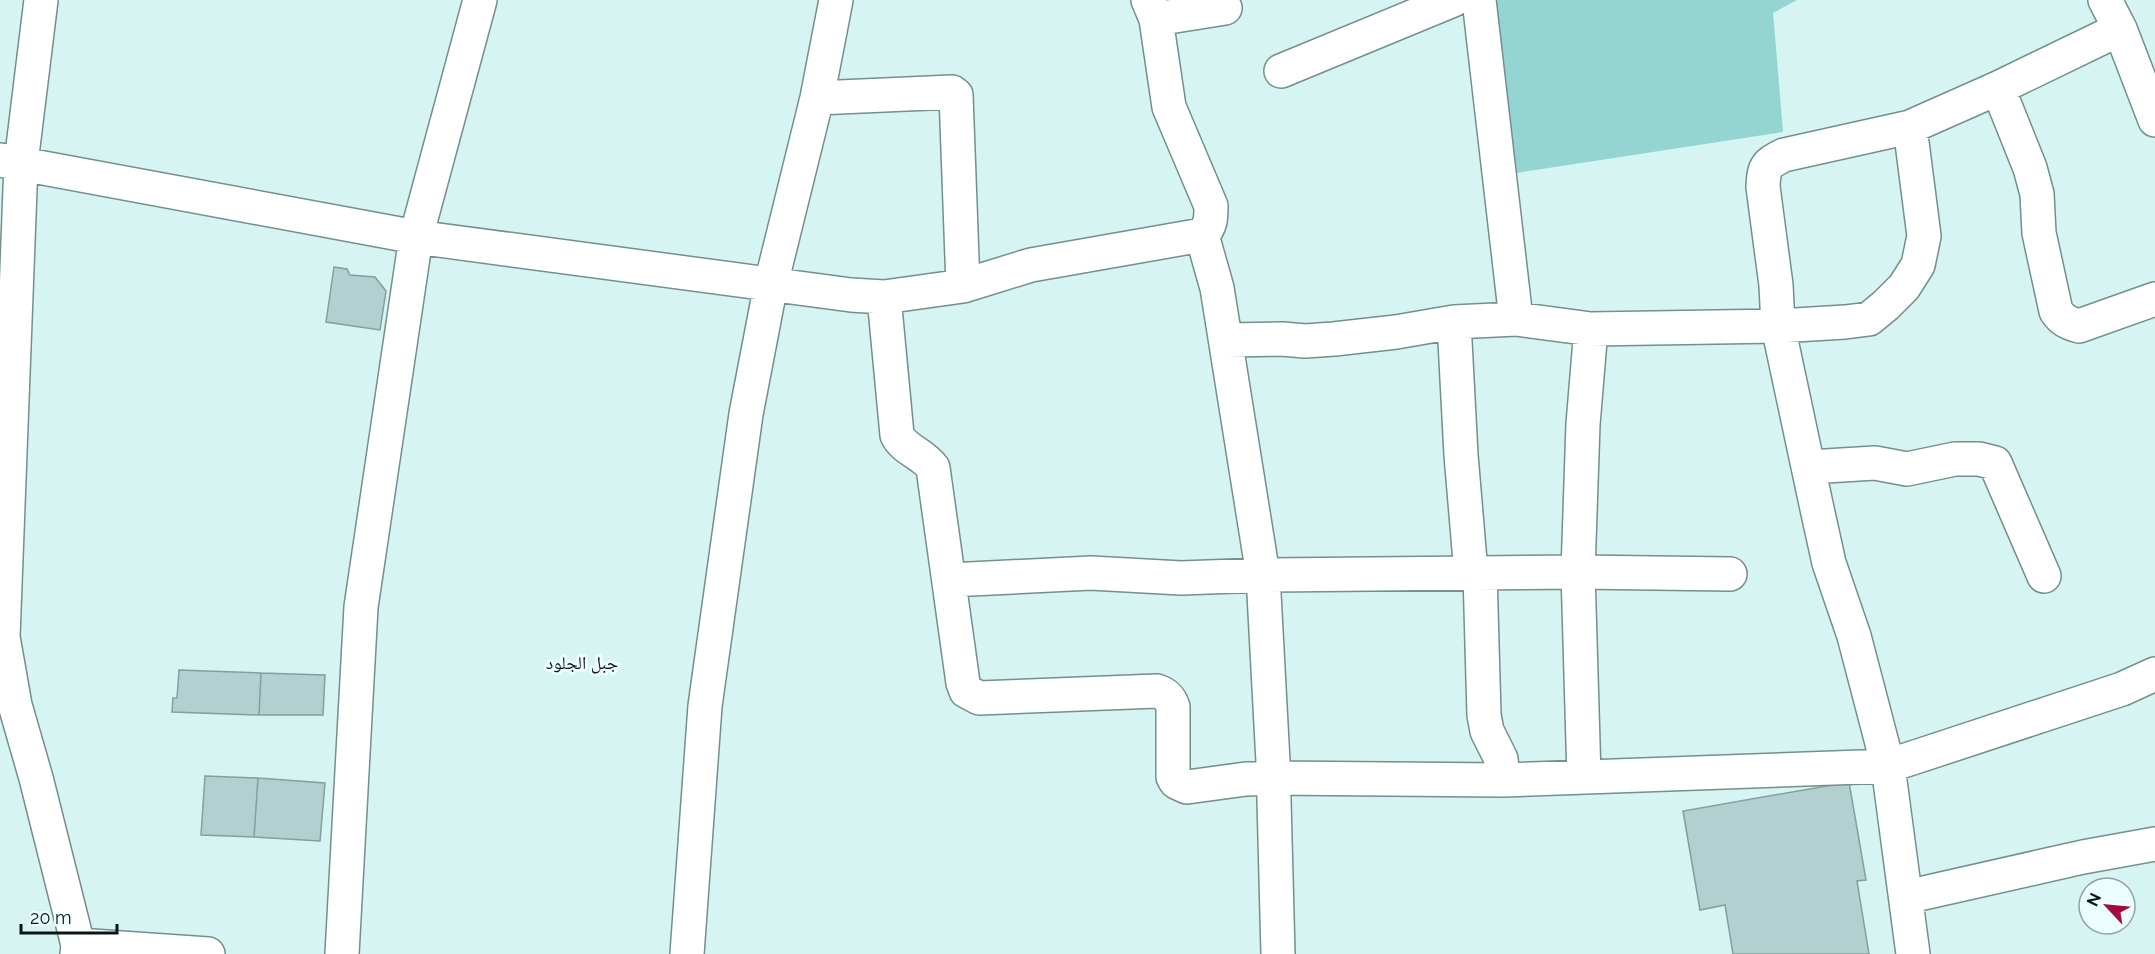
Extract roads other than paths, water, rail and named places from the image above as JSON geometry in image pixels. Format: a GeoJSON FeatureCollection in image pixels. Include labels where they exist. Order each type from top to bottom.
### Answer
{"type":"FeatureCollection","features":[{"type":"Feature","properties":{"kind":"street"},"geometry":{"type":"LineString","coordinates":[[40,0],[10,161],[3,636],[15,705],[36,778],[77,950],[208,954]]}},
{"type":"Feature","properties":{"kind":"street"},"geometry":{"type":"LineString","coordinates":[[342,954],[360,607],[416,237],[480,0]]}},
{"type":"Feature","properties":{"kind":"street"},"geometry":{"type":"LineString","coordinates":[[687,954],[705,706],[746,414],[771,284],[817,98],[836,0]]}},
{"type":"Feature","properties":{"kind":"street"},"geometry":{"type":"LineString","coordinates":[[1281,71],[1452,0]]}},
{"type":"Feature","properties":{"kind":"street"},"geometry":{"type":"LineString","coordinates":[[1479,0],[1516,319]]}},
{"type":"Feature","properties":{"kind":"street"},"geometry":{"type":"LineString","coordinates":[[2105,0],[2120,29],[2155,120]]}},
{"type":"Feature","properties":{"kind":"street"},"geometry":{"type":"LineString","coordinates":[[10,161],[416,237],[851,295],[884,297],[963,285],[1031,265],[1202,235],[1211,220],[1211,206],[1169,107],[1152,9],[1225,8]]}},
{"type":"Feature","properties":{"kind":"street"},"geometry":{"type":"LineString","coordinates":[[1913,954],[1888,766],[1854,636],[1829,563],[1778,326],[1776,285],[1763,172],[1770,163],[1785,155],[1910,127],[1998,88],[2120,29]]}},
{"type":"Feature","properties":{"kind":"street"},"geometry":{"type":"LineString","coordinates":[[1998,88],[2030,168],[2037,194],[2039,233],[2056,311],[2061,319],[2079,326],[2155,299]]}},
{"type":"Feature","properties":{"kind":"street"},"geometry":{"type":"LineString","coordinates":[[817,98],[952,92],[956,95],[963,285]]}},
{"type":"Feature","properties":{"kind":"street"},"geometry":{"type":"LineString","coordinates":[[1226,340],[1334,339],[1454,322],[1516,319],[1591,329],[1778,326],[1869,319],[1887,305],[1904,287],[1918,266],[1924,236],[1910,127]]}},
{"type":"Feature","properties":{"kind":"street"},"geometry":{"type":"LineString","coordinates":[[1202,235],[1217,288],[1263,575],[1273,778],[1278,954]]}},
{"type":"Feature","properties":{"kind":"street"},"geometry":{"type":"LineString","coordinates":[[884,297],[897,435],[900,441],[921,454],[933,468],[966,691],[979,698],[1157,691],[1165,694],[1173,707],[1173,777],[1176,782],[1187,787],[1246,779],[1273,778],[1503,780],[1888,766],[2122,689],[2155,674]]}},
{"type":"Feature","properties":{"kind":"street"},"geometry":{"type":"LineString","coordinates":[[1454,322],[1461,455],[1475,573],[1485,715],[1488,731],[1501,759],[1503,780]]}},
{"type":"Feature","properties":{"kind":"street"},"geometry":{"type":"LineString","coordinates":[[1584,777],[1578,572],[1583,424],[1591,329]]}},
{"type":"Feature","properties":{"kind":"street"},"geometry":{"type":"LineString","coordinates":[[1809,467],[1875,463],[1907,469],[1955,459],[1979,459],[1995,463],[2044,576]]}},
{"type":"Feature","properties":{"kind":"street"},"geometry":{"type":"LineString","coordinates":[[950,580],[1091,573],[1181,578],[1578,572],[1730,574]]}},
{"type":"Feature","properties":{"kind":"street"},"geometry":{"type":"LineString","coordinates":[[1906,897],[2083,857],[2155,844]]}},
{"type":"Feature","properties":{"kind":"district","name":"جبل الجلود"},"geometry":{"type":"Point","coordinates":[582,663]}}]}
